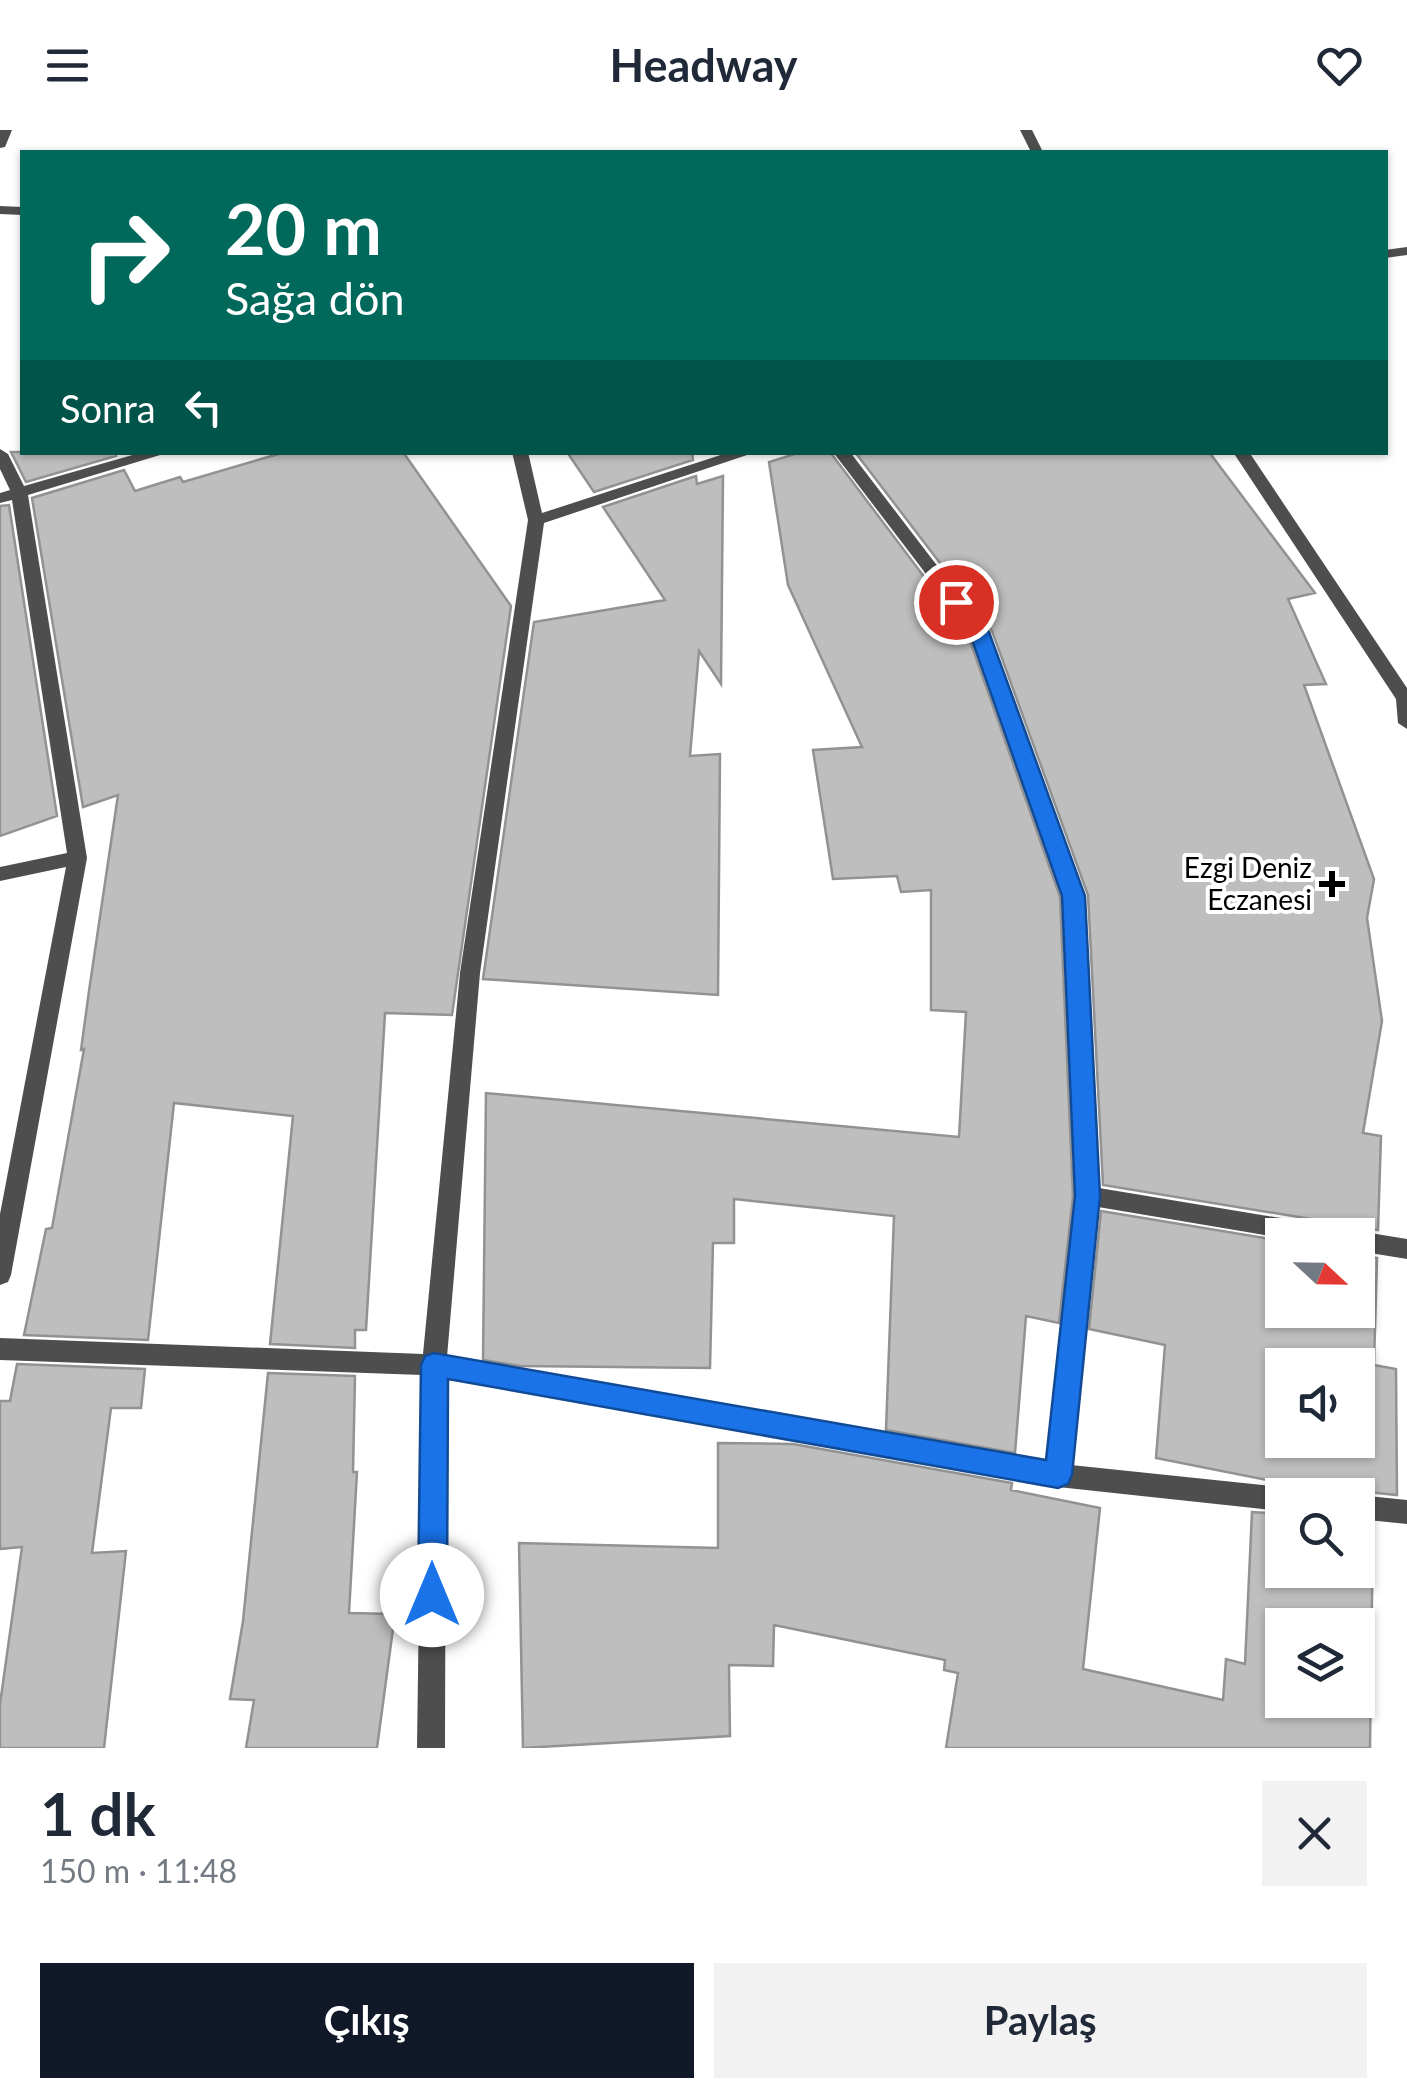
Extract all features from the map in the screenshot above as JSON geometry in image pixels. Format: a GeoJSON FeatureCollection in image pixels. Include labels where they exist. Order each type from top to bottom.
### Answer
{"type":"FeatureCollection","features":[{"type":"Feature","properties":{"kind":"street"},"geometry":{"type":"LineString","coordinates":[[0,144],[6,130]]}},
{"type":"Feature","properties":{"kind":"street"},"geometry":{"type":"LineString","coordinates":[[0,454],[77,858],[0,1275]]}},
{"type":"Feature","properties":{"kind":"street"},"geometry":{"type":"LineString","coordinates":[[9,494],[151,455]]}},
{"type":"Feature","properties":{"kind":"street"},"geometry":{"type":"LineString","coordinates":[[431,1748],[434,1365],[470,973],[536,520],[521,455]]}},
{"type":"Feature","properties":{"kind":"street"},"geometry":{"type":"LineString","coordinates":[[536,520],[739,455]]}},
{"type":"Feature","properties":{"kind":"street"},"geometry":{"type":"LineString","coordinates":[[843,455],[980,632],[1074,896],[1088,1196],[1058,1475]]}},
{"type":"Feature","properties":{"kind":"street"},"geometry":{"type":"LineString","coordinates":[[1243,455],[1406,699],[1407,722]]}},
{"type":"Feature","properties":{"kind":"street"},"geometry":{"type":"LineString","coordinates":[[0,874],[77,858]]}},
{"type":"Feature","properties":{"kind":"street"},"geometry":{"type":"LineString","coordinates":[[1088,1196],[1265,1226]]}},
{"type":"Feature","properties":{"kind":"street"},"geometry":{"type":"LineString","coordinates":[[1375,1244],[1407,1249]]}},
{"type":"Feature","properties":{"kind":"street"},"geometry":{"type":"LineString","coordinates":[[0,1349],[434,1365],[1058,1475],[1265,1497]]}},
{"type":"Feature","properties":{"kind":"street"},"geometry":{"type":"LineString","coordinates":[[1375,1509],[1407,1512]]}},
{"type":"Feature","properties":{"kind":"building"},"geometry":{"type":"Polygon","coordinates":[[[11,452],[116,455],[116,456],[26,482],[11,452]]]}},
{"type":"Feature","properties":{"kind":"building"},"geometry":{"type":"Polygon","coordinates":[[[275,455],[405,455],[511,606],[452,1015],[385,1013],[366,1330],[355,1330],[355,1348],[270,1344],[293,1116],[174,1103],[148,1340],[24,1335],[46,1229],[52,1228],[84,1049],[81,1050],[118,795],[83,807],[32,498],[124,470],[135,491],[180,477],[183,482],[275,455]]]}},
{"type":"Feature","properties":{"kind":"building"},"geometry":{"type":"Polygon","coordinates":[[[569,455],[692,455],[693,460],[594,492],[569,455]]]}},
{"type":"Feature","properties":{"kind":"building"},"geometry":{"type":"Polygon","coordinates":[[[791,455],[832,455],[968,635],[1060,897],[1073,1196],[1059,1323],[1026,1316],[1015,1453],[886,1430],[894,1216],[734,1199],[734,1243],[713,1243],[710,1368],[520,1366],[483,1360],[486,1093],[959,1137],[966,1012],[931,1010],[931,890],[901,892],[897,876],[833,879],[813,750],[862,747],[788,585],[769,462],[791,455]]]}},
{"type":"Feature","properties":{"kind":"building"},"geometry":{"type":"Polygon","coordinates":[[[857,455],[1211,455],[1315,593],[1288,599],[1326,684],[1304,685],[1374,879],[1367,918],[1382,1021],[1363,1133],[1381,1136],[1378,1230],[1375,1218],[1305,1218],[1103,1185],[1088,895],[992,631],[857,455]]]}},
{"type":"Feature","properties":{"kind":"building"},"geometry":{"type":"Polygon","coordinates":[[[696,476],[697,484],[723,476],[721,684],[699,651],[690,756],[720,754],[718,995],[483,979],[534,622],[665,600],[603,507],[696,476]]]}},
{"type":"Feature","properties":{"kind":"building"},"geometry":{"type":"Polygon","coordinates":[[[9,505],[57,816],[0,836],[0,506],[9,505]]]}},
{"type":"Feature","properties":{"kind":"building"},"geometry":{"type":"Polygon","coordinates":[[[1101,1211],[1265,1238],[1265,1328],[1375,1328],[1377,1258],[1374,1348],[1265,1348],[1265,1458],[1375,1458],[1375,1365],[1396,1369],[1397,1495],[1375,1493],[1375,1478],[1265,1480],[1156,1458],[1165,1345],[1089,1329],[1101,1211]]]}},
{"type":"Feature","properties":{"kind":"building"},"geometry":{"type":"Polygon","coordinates":[[[17,1364],[145,1369],[141,1408],[111,1408],[92,1553],[126,1551],[104,1748],[0,1748],[0,1704],[22,1547],[0,1549],[0,1401],[10,1401],[17,1364]]]}},
{"type":"Feature","properties":{"kind":"building"},"geometry":{"type":"Polygon","coordinates":[[[268,1373],[355,1376],[353,1472],[357,1472],[349,1613],[395,1614],[377,1748],[246,1748],[254,1700],[230,1699],[243,1621],[268,1373]]]}},
{"type":"Feature","properties":{"kind":"building"},"geometry":{"type":"Polygon","coordinates":[[[718,1443],[793,1444],[1012,1483],[1011,1490],[1100,1508],[1083,1669],[1223,1700],[1226,1659],[1245,1664],[1252,1512],[1265,1513],[1265,1588],[1372,1588],[1372,1608],[1265,1608],[1265,1718],[1370,1718],[1370,1748],[946,1748],[958,1673],[944,1670],[945,1660],[774,1625],[773,1666],[729,1665],[730,1736],[523,1748],[519,1543],[718,1548],[718,1443]]]}},
{"type":"Feature","properties":{"kind":"place","name":"Ezgi Deniz Eczanesi"},"geometry":{"type":"Point","coordinates":[1332,884]}},
{"type":"Feature","properties":{"kind":"route"},"geometry":{"type":"LineString","coordinates":[[432,1595],[434,1365],[1058,1475],[1088,1196],[1074,896],[980,632],[956,602]]}}]}
